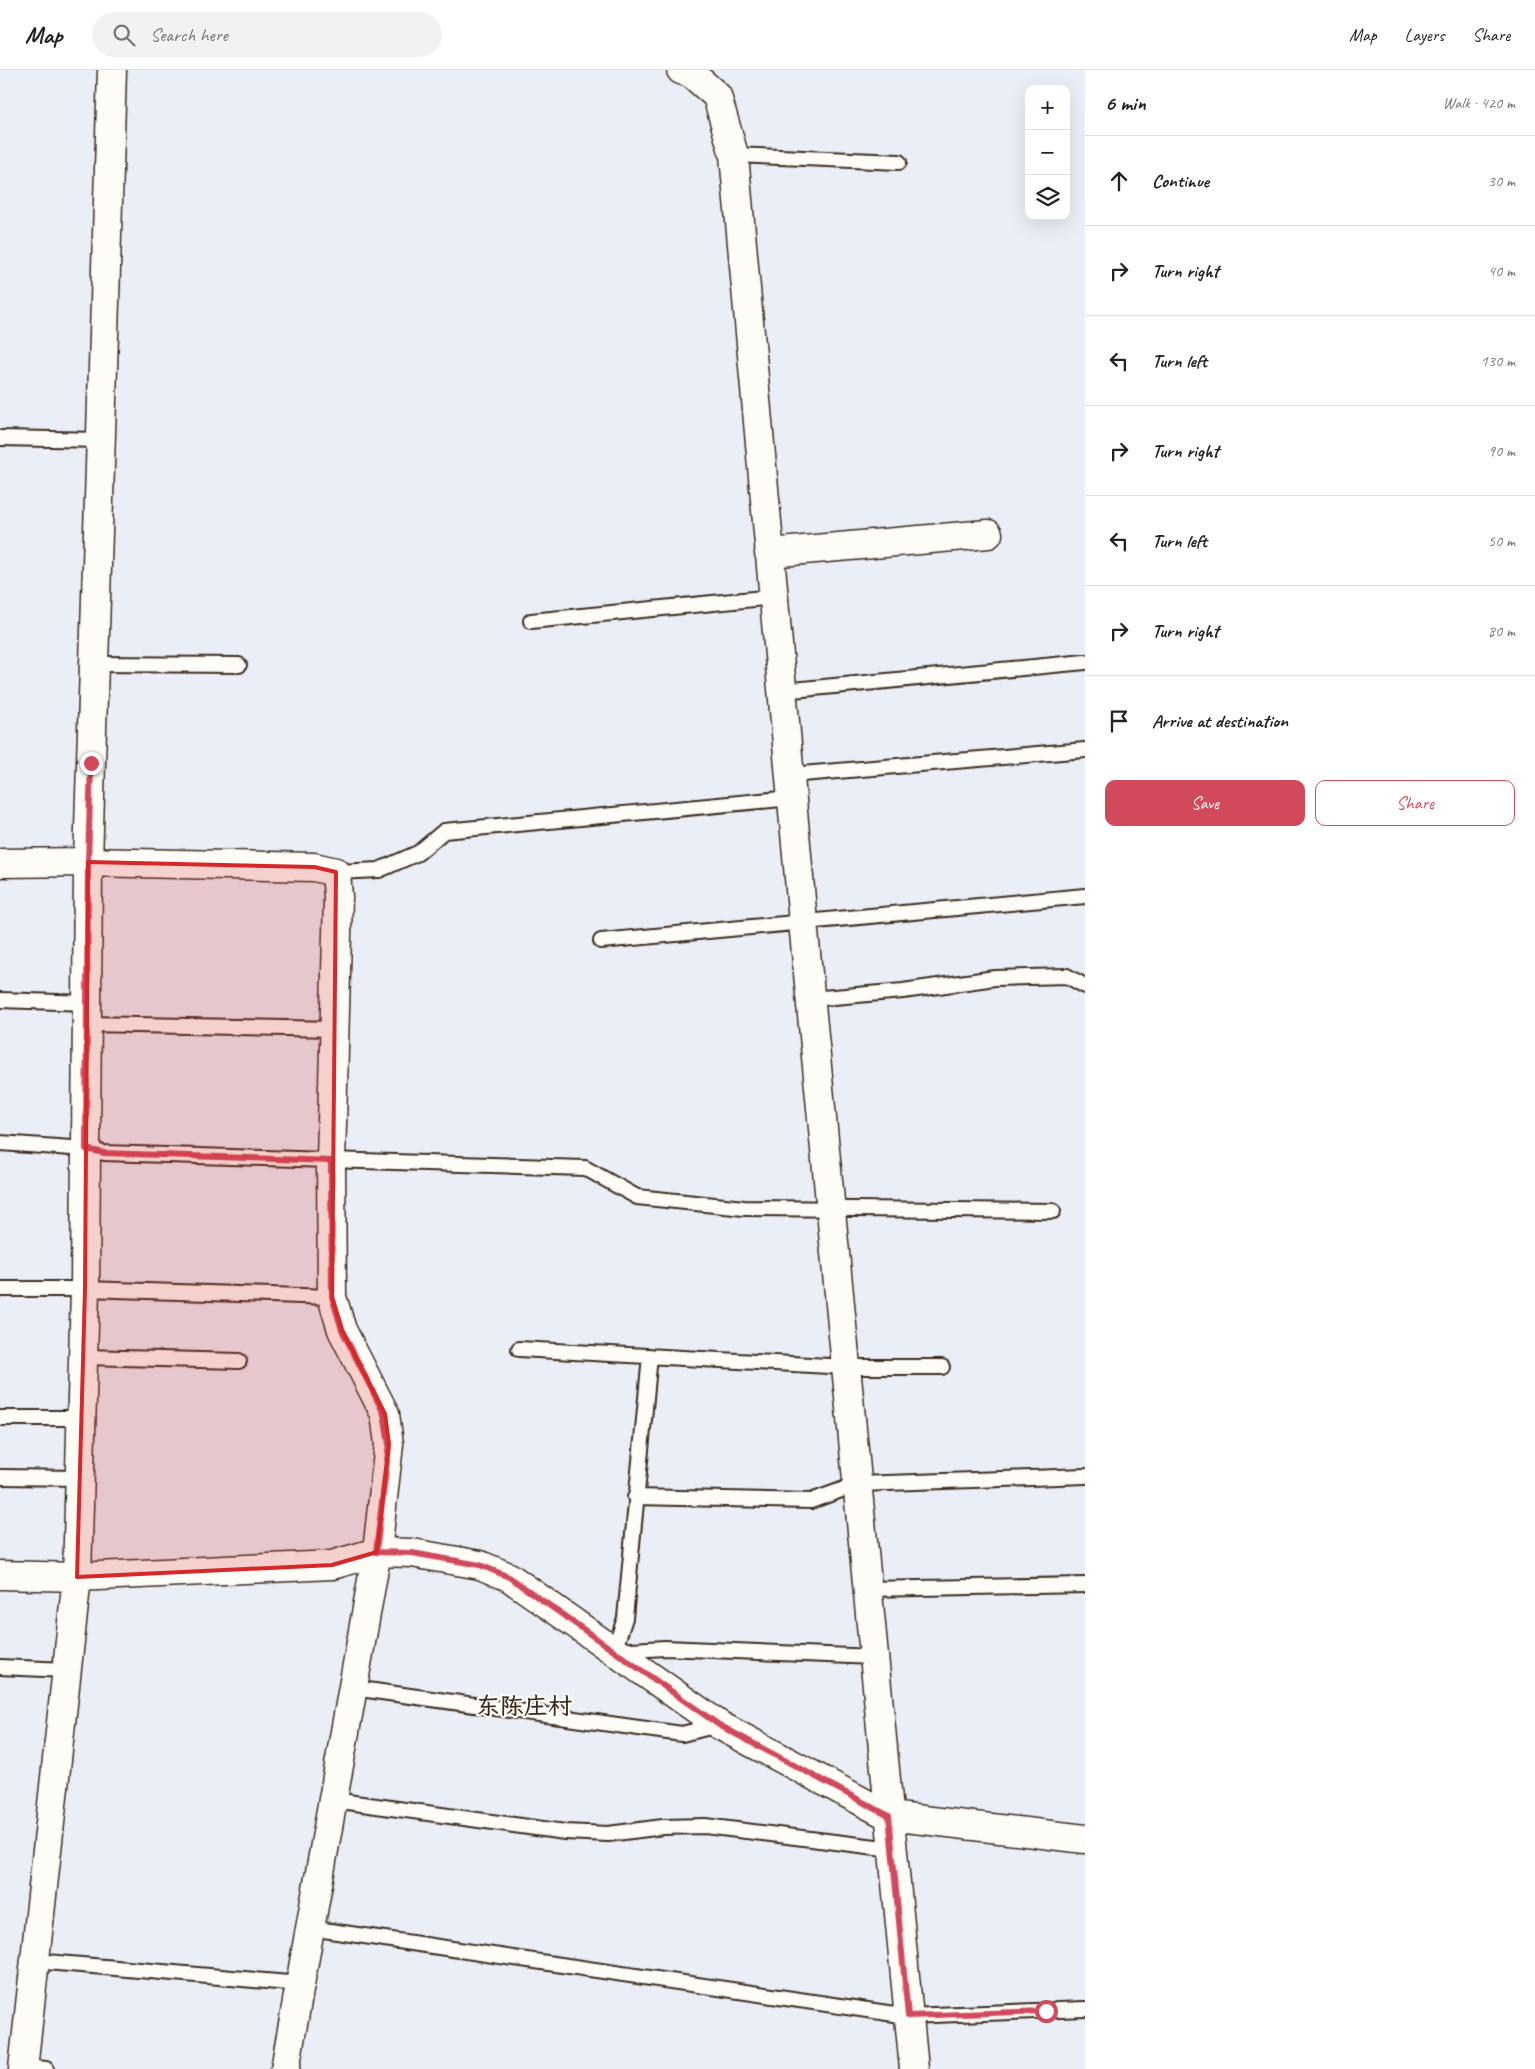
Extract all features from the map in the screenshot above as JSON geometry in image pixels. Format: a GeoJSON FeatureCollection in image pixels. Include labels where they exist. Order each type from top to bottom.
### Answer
{"type":"FeatureCollection","features":[{"type":"Feature","properties":{"kind":"street"},"geometry":{"type":"LineString","coordinates":[[31,2068],[35,1961],[77,1577],[84,1357],[88,862],[112,70]]}},
{"type":"Feature","properties":{"kind":"street"},"geometry":{"type":"LineString","coordinates":[[681,70],[692,74],[717,96],[734,155],[803,922],[914,2069]]}},
{"type":"Feature","properties":{"kind":"street"},"geometry":{"type":"LineString","coordinates":[[770,553],[988,534]]}},
{"type":"Feature","properties":{"kind":"street"},"geometry":{"type":"LineString","coordinates":[[0,863],[88,862],[314,867],[336,872],[338,897],[331,1161],[332,1297],[342,1330],[384,1414],[389,1444],[376,1552],[285,2069]]}},
{"type":"Feature","properties":{"kind":"street"},"geometry":{"type":"LineString","coordinates":[[0,1575],[77,1577],[332,1565],[376,1552],[412,1553],[480,1565],[509,1577],[719,1725],[889,1816],[1085,1839]]}},
{"type":"Feature","properties":{"kind":"lane"},"geometry":{"type":"LineString","coordinates":[[734,155],[899,162]]}},
{"type":"Feature","properties":{"kind":"lane"},"geometry":{"type":"LineString","coordinates":[[0,438],[101,440]]}},
{"type":"Feature","properties":{"kind":"lane"},"geometry":{"type":"LineString","coordinates":[[531,621],[774,597]]}},
{"type":"Feature","properties":{"kind":"lane"},"geometry":{"type":"LineString","coordinates":[[782,691],[1085,662]]}},
{"type":"Feature","properties":{"kind":"lane"},"geometry":{"type":"LineString","coordinates":[[94,664],[239,665]]}},
{"type":"Feature","properties":{"kind":"lane"},"geometry":{"type":"LineString","coordinates":[[336,872],[379,870],[418,853],[444,831],[1085,750]]}},
{"type":"Feature","properties":{"kind":"lane"},"geometry":{"type":"LineString","coordinates":[[601,941],[1085,896]]}},
{"type":"Feature","properties":{"kind":"lane"},"geometry":{"type":"LineString","coordinates":[[811,999],[904,991],[995,978],[1067,976],[1085,986]]}},
{"type":"Feature","properties":{"kind":"lane"},"geometry":{"type":"LineString","coordinates":[[0,1000],[87,1014],[335,1029]]}},
{"type":"Feature","properties":{"kind":"lane"},"geometry":{"type":"LineString","coordinates":[[0,1143],[86,1149],[104,1153],[585,1168],[637,1197],[744,1208],[1052,1211]]}},
{"type":"Feature","properties":{"kind":"lane"},"geometry":{"type":"LineString","coordinates":[[0,1289],[85,1289],[332,1297]]}},
{"type":"Feature","properties":{"kind":"lane"},"geometry":{"type":"LineString","coordinates":[[519,1348],[847,1367],[942,1367]]}},
{"type":"Feature","properties":{"kind":"lane"},"geometry":{"type":"LineString","coordinates":[[650,1356],[635,1497],[625,1618],[614,1651],[665,1648],[874,1657]]}},
{"type":"Feature","properties":{"kind":"lane"},"geometry":{"type":"LineString","coordinates":[[84,1357],[239,1361]]}},
{"type":"Feature","properties":{"kind":"lane"},"geometry":{"type":"LineString","coordinates":[[0,1418],[82,1418]]}},
{"type":"Feature","properties":{"kind":"lane"},"geometry":{"type":"LineString","coordinates":[[635,1497],[811,1501],[858,1484],[1085,1476]]}},
{"type":"Feature","properties":{"kind":"lane"},"geometry":{"type":"LineString","coordinates":[[0,1477],[80,1478]]}},
{"type":"Feature","properties":{"kind":"lane"},"geometry":{"type":"LineString","coordinates":[[867,1589],[1085,1584]]}},
{"type":"Feature","properties":{"kind":"lane"},"geometry":{"type":"LineString","coordinates":[[0,1667],[66,1670]]}},
{"type":"Feature","properties":{"kind":"lane"},"geometry":{"type":"LineString","coordinates":[[353,1688],[682,1734],[719,1725]]}},
{"type":"Feature","properties":{"kind":"lane"},"geometry":{"type":"LineString","coordinates":[[333,1800],[566,1832],[608,1834],[663,1827],[705,1826],[892,1850]]}},
{"type":"Feature","properties":{"kind":"lane"},"geometry":{"type":"LineString","coordinates":[[310,1928],[908,2016],[1085,2009]]}},
{"type":"Feature","properties":{"kind":"lane"},"geometry":{"type":"LineString","coordinates":[[35,1961],[301,1984]]}},
{"type":"Feature","properties":{"kind":"highlighted area"},"geometry":{"type":"Polygon","coordinates":[[[88,862],[314,867],[336,872],[332,1297],[342,1330],[385,1414],[389,1444],[377,1552],[332,1565],[77,1577],[85,1289],[88,862]]]}},
{"type":"Feature","properties":{"kind":"district","name":"东陈庄村"},"geometry":{"type":"Point","coordinates":[524,1706]}},
{"type":"Feature","properties":{"kind":"route"},"geometry":{"type":"LineString","coordinates":[[91,763],[88,862],[86,1149],[104,1153],[331,1161],[332,1297],[342,1330],[384,1414],[389,1444],[376,1552],[412,1553],[480,1565],[509,1577],[719,1725],[889,1816],[908,2016],[1046,2011]]}}]}
